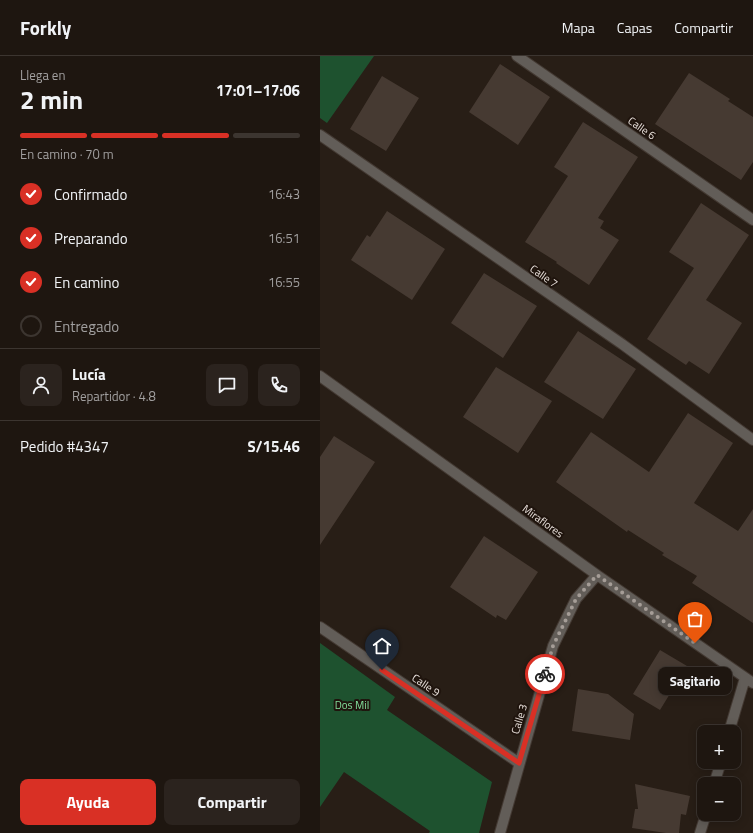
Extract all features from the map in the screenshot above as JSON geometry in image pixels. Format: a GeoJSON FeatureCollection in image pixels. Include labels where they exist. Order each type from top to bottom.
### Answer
{"type":"FeatureCollection","features":[{"type":"Feature","properties":{"kind":"street","name":"Calle 6"},"geometry":{"type":"LineString","coordinates":[[517,56],[753,220]]}},
{"type":"Feature","properties":{"kind":"street","name":"Calle 7"},"geometry":{"type":"LineString","coordinates":[[320,135],[622,344],[753,440]]}},
{"type":"Feature","properties":{"kind":"street","name":"Miraflores"},"geometry":{"type":"LineString","coordinates":[[320,376],[597,575],[749,680]]}},
{"type":"Feature","properties":{"kind":"street","name":"Calle 3"},"geometry":{"type":"LineString","coordinates":[[500,833],[553,646],[576,599],[597,575]]}},
{"type":"Feature","properties":{"kind":"street","name":"Calle 9"},"geometry":{"type":"LineString","coordinates":[[320,627],[519,763]]}},
{"type":"Feature","properties":{"kind":"street"},"geometry":{"type":"LineString","coordinates":[[732,725],[749,680]]}},
{"type":"Feature","properties":{"kind":"street"},"geometry":{"type":"LineString","coordinates":[[700,833],[704,821]]}},
{"type":"Feature","properties":{"kind":"green space"},"geometry":{"type":"Polygon","coordinates":[[[320,56],[374,56],[327,123],[320,118],[320,56]]]}},
{"type":"Feature","properties":{"kind":"green space","name":"Dos Mil"},"geometry":{"type":"Polygon","coordinates":[[[320,643],[395,697],[387,710],[492,782],[479,833],[429,833],[430,831],[344,772],[320,807],[320,643]]]}},
{"type":"Feature","properties":{"kind":"building"},"geometry":{"type":"Polygon","coordinates":[[[500,64],[550,97],[518,145],[469,112],[500,64]]]}},
{"type":"Feature","properties":{"kind":"building"},"geometry":{"type":"Polygon","coordinates":[[[689,73],[730,99],[728,101],[753,117],[753,162],[741,180],[655,124],[689,73]]]}},
{"type":"Feature","properties":{"kind":"building"},"geometry":{"type":"Polygon","coordinates":[[[382,76],[419,98],[386,151],[350,129],[382,76]]]}},
{"type":"Feature","properties":{"kind":"building"},"geometry":{"type":"Polygon","coordinates":[[[583,122],[638,157],[598,218],[604,221],[600,228],[619,240],[589,285],[556,263],[557,262],[525,242],[568,176],[554,167],[583,122]]]}},
{"type":"Feature","properties":{"kind":"building"},"geometry":{"type":"Polygon","coordinates":[[[701,203],[749,235],[706,300],[742,323],[709,374],[689,361],[686,365],[647,339],[694,268],[669,252],[701,203]]]}},
{"type":"Feature","properties":{"kind":"building"},"geometry":{"type":"Polygon","coordinates":[[[387,211],[445,249],[412,300],[351,260],[367,235],[370,237],[387,211]]]}},
{"type":"Feature","properties":{"kind":"building"},"geometry":{"type":"Polygon","coordinates":[[[484,273],[537,306],[503,358],[451,323],[484,273]]]}},
{"type":"Feature","properties":{"kind":"building"},"geometry":{"type":"Polygon","coordinates":[[[578,331],[636,369],[603,419],[544,382],[578,331]]]}},
{"type":"Feature","properties":{"kind":"building"},"geometry":{"type":"Polygon","coordinates":[[[496,367],[552,401],[518,453],[463,417],[496,367]]]}},
{"type":"Feature","properties":{"kind":"building"},"geometry":{"type":"Polygon","coordinates":[[[688,413],[733,443],[694,503],[738,531],[753,509],[753,623],[692,583],[697,576],[662,555],[664,553],[628,530],[627,532],[556,482],[591,432],[649,472],[688,413]]]}},
{"type":"Feature","properties":{"kind":"building"},"geometry":{"type":"Polygon","coordinates":[[[334,436],[375,462],[320,545],[320,457],[334,436]]]}},
{"type":"Feature","properties":{"kind":"building"},"geometry":{"type":"Polygon","coordinates":[[[484,536],[538,572],[506,620],[497,615],[496,618],[450,587],[484,536]]]}},
{"type":"Feature","properties":{"kind":"building"},"geometry":{"type":"Polygon","coordinates":[[[660,650],[687,666],[660,710],[633,694],[660,650]]]}},
{"type":"Feature","properties":{"kind":"building"},"geometry":{"type":"Polygon","coordinates":[[[578,689],[608,694],[634,714],[630,740],[572,731],[578,689]]]}},
{"type":"Feature","properties":{"kind":"building"},"geometry":{"type":"Polygon","coordinates":[[[635,784],[690,796],[686,815],[681,814],[679,833],[666,833],[632,828],[635,809],[638,809],[635,784]]]}},
{"type":"Feature","properties":{"kind":"way so far"},"geometry":{"type":"LineString","coordinates":[[545,674],[553,646],[576,599],[597,575],[695,643]]}},
{"type":"Feature","properties":{"kind":"place","name":"Sagitario"},"geometry":{"type":"Point","coordinates":[695,643]}},
{"type":"Feature","properties":{"kind":"route"},"geometry":{"type":"LineString","coordinates":[[382,670],[519,763],[545,674]]}}]}
